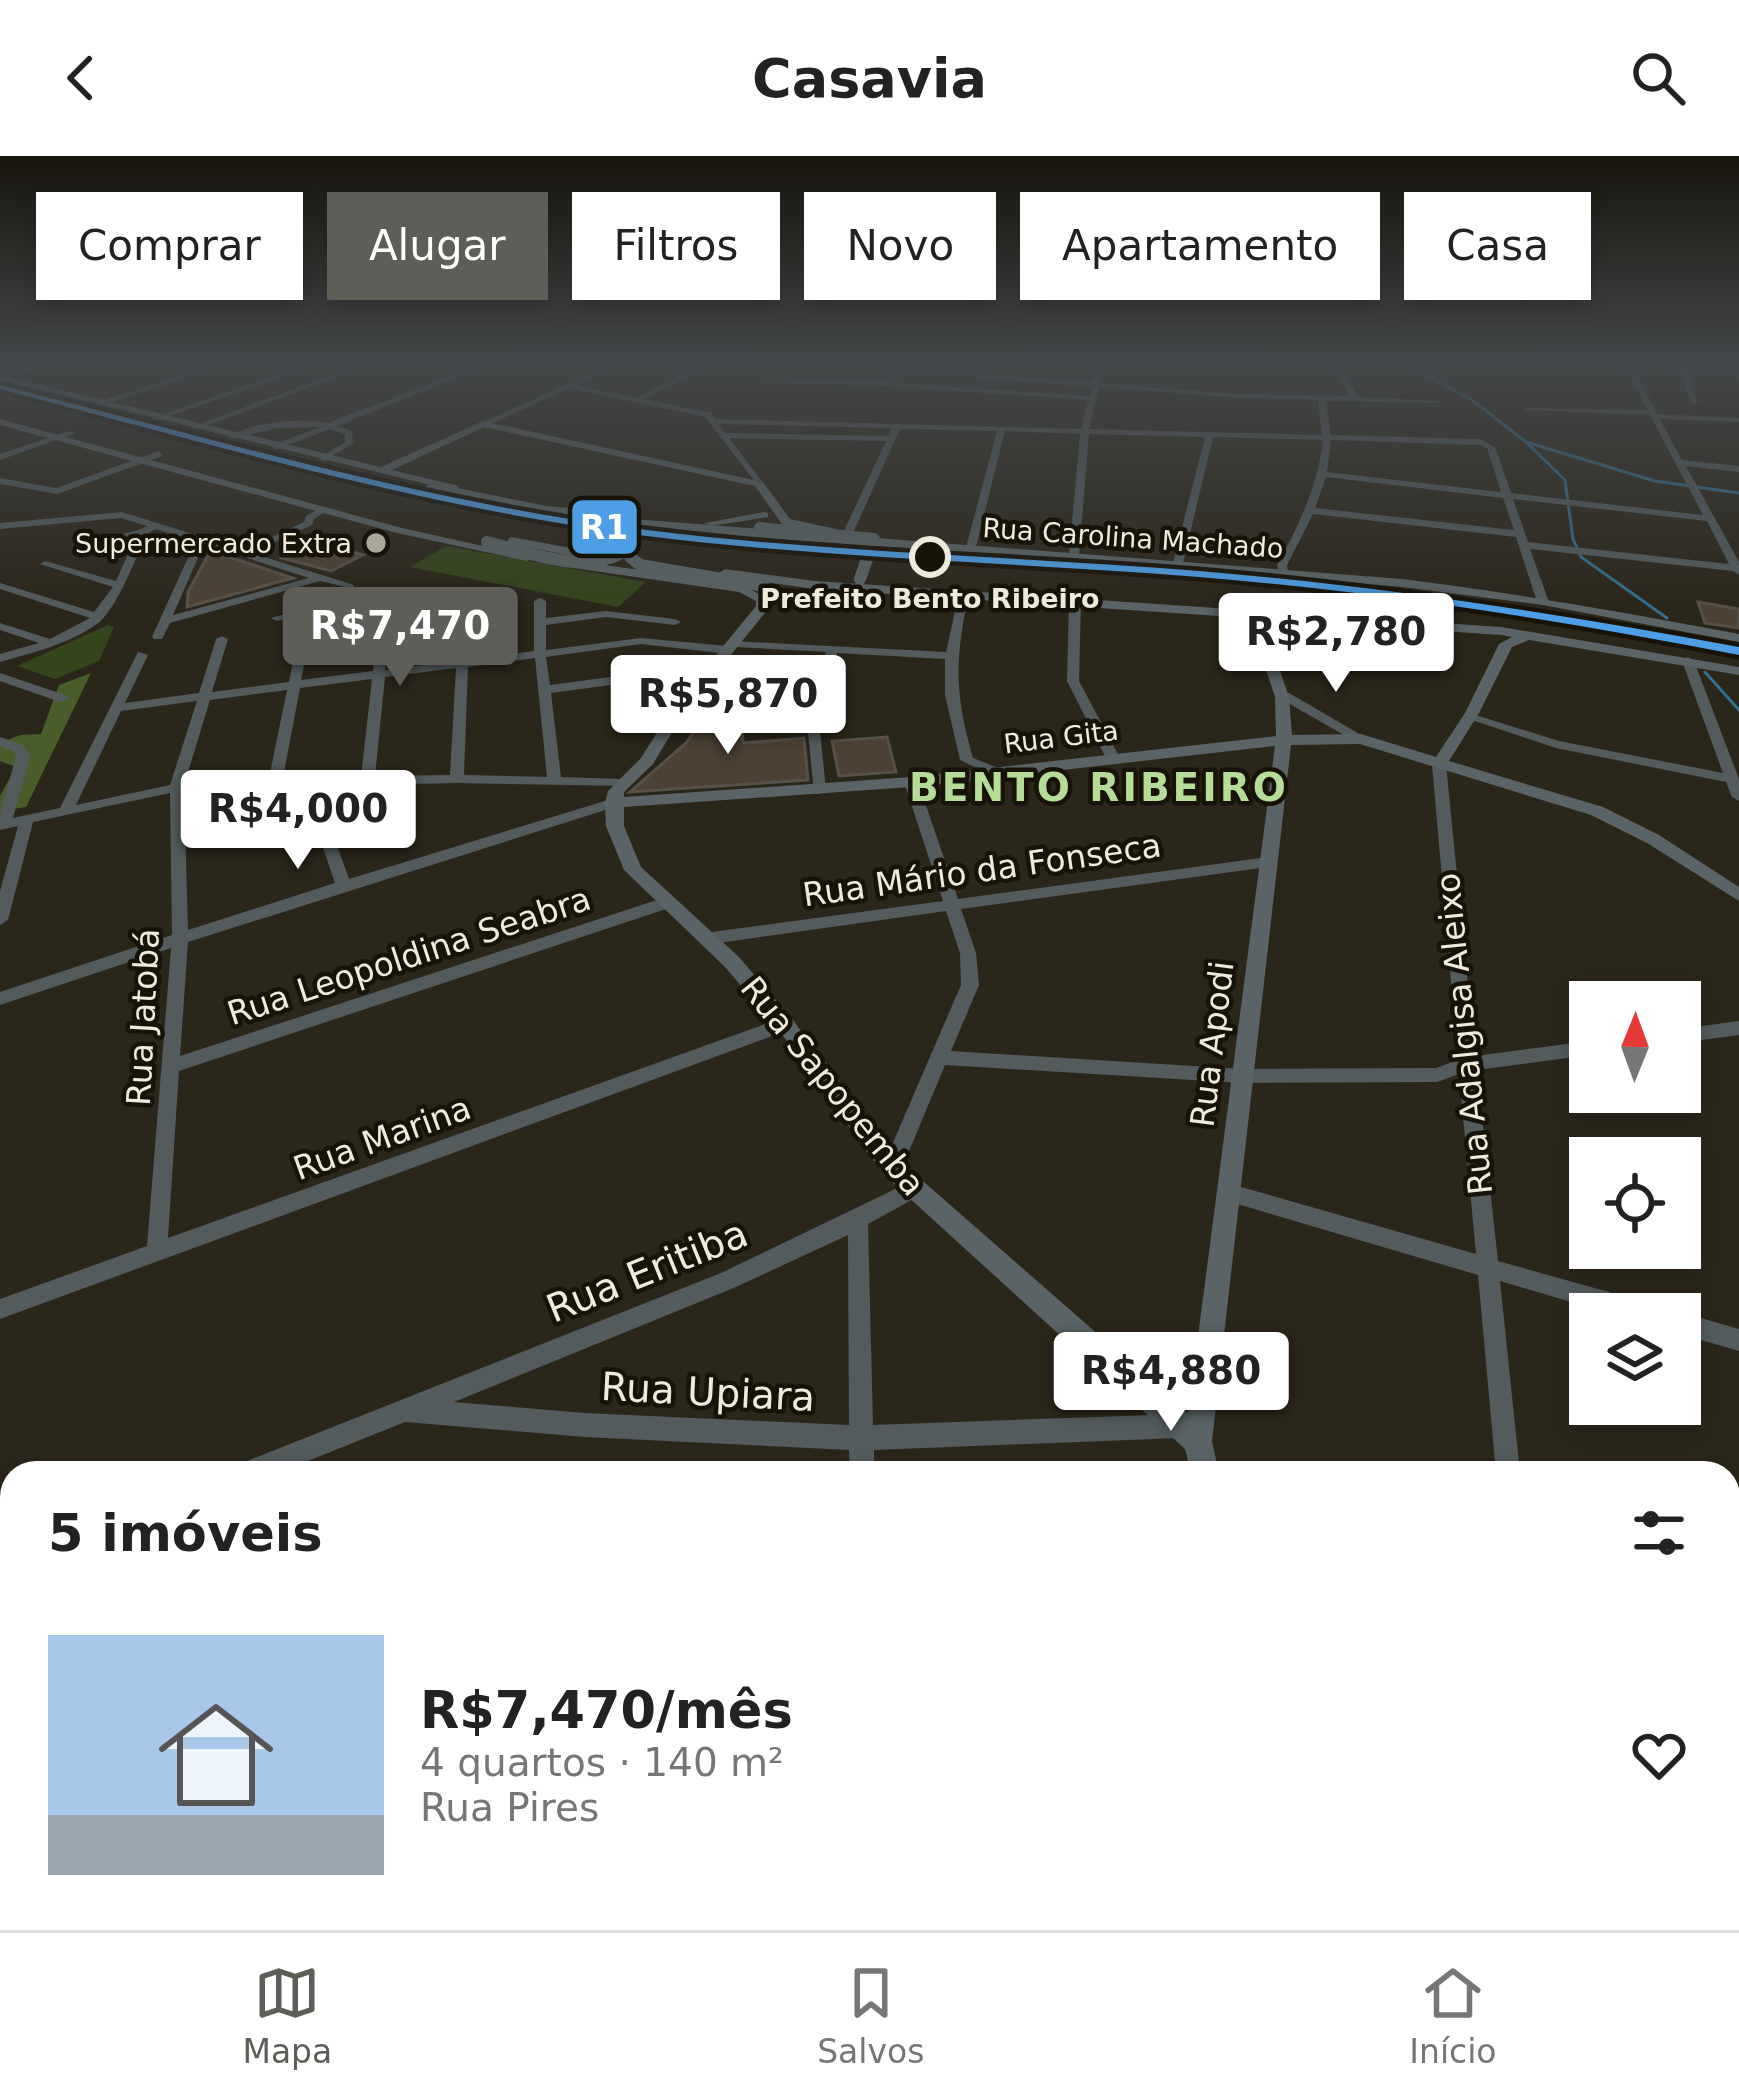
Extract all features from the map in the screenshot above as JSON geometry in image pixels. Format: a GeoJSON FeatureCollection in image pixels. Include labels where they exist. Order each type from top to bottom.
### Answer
{"type":"FeatureCollection","features":[{"type":"Feature","properties":{"kind":"main road"},"geometry":{"type":"LineString","coordinates":[[95,445],[344,516],[544,560],[742,590],[762,599],[763,606],[669,722],[647,761],[623,783],[613,802]]}},
{"type":"Feature","properties":{"kind":"main road"},"geometry":{"type":"LineString","coordinates":[[114,445],[403,519],[556,550],[964,593],[1253,608],[1485,629],[1739,671]]}},
{"type":"Feature","properties":{"kind":"main road","name":"Rua Carolina Machado"},"geometry":{"type":"LineString","coordinates":[[266,445],[397,478],[605,520],[736,534],[1283,572],[1543,602],[1739,638]]}},
{"type":"Feature","properties":{"kind":"main road"},"geometry":{"type":"LineString","coordinates":[[378,472],[438,445]]}},
{"type":"Feature","properties":{"kind":"main road"},"geometry":{"type":"LineString","coordinates":[[579,445],[759,484],[762,519]]}},
{"type":"Feature","properties":{"kind":"main road"},"geometry":{"type":"LineString","coordinates":[[397,478],[544,512],[618,518],[627,525],[631,559],[648,569],[758,584],[775,591],[779,599],[771,612],[736,641]]}},
{"type":"Feature","properties":{"kind":"main road"},"geometry":{"type":"LineString","coordinates":[[403,519],[431,530],[591,562],[616,559],[627,550]]}},
{"type":"Feature","properties":{"kind":"main road"},"geometry":{"type":"LineString","coordinates":[[736,534],[734,526],[762,519],[849,528],[894,546]]}},
{"type":"Feature","properties":{"kind":"main road"},"geometry":{"type":"LineString","coordinates":[[664,526],[762,519],[874,538],[858,583]]}},
{"type":"Feature","properties":{"kind":"main road"},"geometry":{"type":"LineString","coordinates":[[544,560],[557,556],[556,550]]}},
{"type":"Feature","properties":{"kind":"main road"},"geometry":{"type":"LineString","coordinates":[[1253,608],[1262,648],[1285,696]]}},
{"type":"Feature","properties":{"kind":"main road"},"geometry":{"type":"LineString","coordinates":[[1485,629],[1506,644]]}},
{"type":"Feature","properties":{"kind":"main road"},"geometry":{"type":"LineString","coordinates":[[1438,764],[1469,717],[1506,644],[1537,636]]}},
{"type":"Feature","properties":{"kind":"main road","name":"Rua Apodi"},"geometry":{"type":"LineString","coordinates":[[1203,1400],[1284,740],[1285,696]]}},
{"type":"Feature","properties":{"kind":"main road","name":"Rua Gita"},"geometry":{"type":"LineString","coordinates":[[613,802],[910,782],[1284,740],[1361,739],[1597,811],[1653,839],[1739,895]]}},
{"type":"Feature","properties":{"kind":"main road","name":"Rua Sapopemba"},"geometry":{"type":"LineString","coordinates":[[613,802],[615,826],[629,863],[732,962],[912,1190],[1188,1433]]}},
{"type":"Feature","properties":{"kind":"main road"},"geometry":{"type":"LineString","coordinates":[[1144,1394],[1182,1403],[1203,1400]]}},
{"type":"Feature","properties":{"kind":"main road"},"geometry":{"type":"LineString","coordinates":[[1200,1461],[1188,1433],[1203,1400]]}},
{"type":"Feature","properties":{"kind":"street"},"geometry":{"type":"LineString","coordinates":[[0,457],[37,445]]}},
{"type":"Feature","properties":{"kind":"street"},"geometry":{"type":"LineString","coordinates":[[275,447],[281,445]]}},
{"type":"Feature","properties":{"kind":"street"},"geometry":{"type":"LineString","coordinates":[[322,459],[343,445]]}},
{"type":"Feature","properties":{"kind":"street"},"geometry":{"type":"LineString","coordinates":[[729,445],[759,484]]}},
{"type":"Feature","properties":{"kind":"street"},"geometry":{"type":"LineString","coordinates":[[849,528],[888,445]]}},
{"type":"Feature","properties":{"kind":"street"},"geometry":{"type":"LineString","coordinates":[[970,550],[997,445]]}},
{"type":"Feature","properties":{"kind":"street"},"geometry":{"type":"LineString","coordinates":[[1074,556],[1084,445]]}},
{"type":"Feature","properties":{"kind":"street"},"geometry":{"type":"LineString","coordinates":[[1178,563],[1207,445]]}},
{"type":"Feature","properties":{"kind":"street"},"geometry":{"type":"LineString","coordinates":[[1283,572],[1282,565],[1312,511],[1324,445]]}},
{"type":"Feature","properties":{"kind":"street"},"geometry":{"type":"LineString","coordinates":[[1480,445],[1491,447],[1543,602]]}},
{"type":"Feature","properties":{"kind":"street"},"geometry":{"type":"LineString","coordinates":[[1669,445],[1738,569]]}},
{"type":"Feature","properties":{"kind":"street"},"geometry":{"type":"LineString","coordinates":[[0,481],[57,491],[159,454]]}},
{"type":"Feature","properties":{"kind":"street"},"geometry":{"type":"LineString","coordinates":[[1678,462],[1739,469]]}},
{"type":"Feature","properties":{"kind":"street"},"geometry":{"type":"LineString","coordinates":[[1322,474],[1712,519]]}},
{"type":"Feature","properties":{"kind":"street"},"geometry":{"type":"LineString","coordinates":[[309,523],[323,510]]}},
{"type":"Feature","properties":{"kind":"street"},"geometry":{"type":"LineString","coordinates":[[1312,511],[1738,569]]}},
{"type":"Feature","properties":{"kind":"street"},"geometry":{"type":"LineString","coordinates":[[0,526],[122,515],[248,551],[350,587]]}},
{"type":"Feature","properties":{"kind":"street"},"geometry":{"type":"LineString","coordinates":[[248,551],[309,523],[344,516]]}},
{"type":"Feature","properties":{"kind":"street"},"geometry":{"type":"LineString","coordinates":[[0,658],[51,643],[98,617],[119,585],[133,540],[156,525]]}},
{"type":"Feature","properties":{"kind":"street"},"geometry":{"type":"LineString","coordinates":[[158,638],[196,550],[211,541]]}},
{"type":"Feature","properties":{"kind":"street"},"geometry":{"type":"LineString","coordinates":[[45,564],[119,585]]}},
{"type":"Feature","properties":{"kind":"street"},"geometry":{"type":"LineString","coordinates":[[165,621],[323,577]]}},
{"type":"Feature","properties":{"kind":"street"},"geometry":{"type":"LineString","coordinates":[[1,586],[98,617]]}},
{"type":"Feature","properties":{"kind":"street"},"geometry":{"type":"LineString","coordinates":[[457,779],[465,595],[471,590]]}},
{"type":"Feature","properties":{"kind":"street"},"geometry":{"type":"LineString","coordinates":[[368,780],[387,593]]}},
{"type":"Feature","properties":{"kind":"street"},"geometry":{"type":"LineString","coordinates":[[964,593],[949,656],[948,695],[967,760],[996,772]]}},
{"type":"Feature","properties":{"kind":"street"},"geometry":{"type":"LineString","coordinates":[[540,601],[540,653],[554,781]]}},
{"type":"Feature","properties":{"kind":"street"},"geometry":{"type":"LineString","coordinates":[[1076,601],[1073,681],[1113,758]]}},
{"type":"Feature","properties":{"kind":"street"},"geometry":{"type":"LineString","coordinates":[[275,782],[310,610],[277,619]]}},
{"type":"Feature","properties":{"kind":"street"},"geometry":{"type":"LineString","coordinates":[[540,622],[605,614],[675,622]]}},
{"type":"Feature","properties":{"kind":"street"},"geometry":{"type":"LineString","coordinates":[[0,626],[51,643]]}},
{"type":"Feature","properties":{"kind":"street","name":"Rua Jatobá"},"geometry":{"type":"LineString","coordinates":[[157,1250],[180,938],[177,786],[222,639]]}},
{"type":"Feature","properties":{"kind":"street"},"geometry":{"type":"LineString","coordinates":[[114,708],[647,640],[736,641],[949,656]]}},
{"type":"Feature","properties":{"kind":"street"},"geometry":{"type":"LineString","coordinates":[[820,790],[812,711],[833,649]]}},
{"type":"Feature","properties":{"kind":"street"},"geometry":{"type":"LineString","coordinates":[[66,810],[142,655]]}},
{"type":"Feature","properties":{"kind":"street"},"geometry":{"type":"LineString","coordinates":[[1688,661],[1739,797]]}},
{"type":"Feature","properties":{"kind":"street"},"geometry":{"type":"LineString","coordinates":[[0,677],[64,699]]}},
{"type":"Feature","properties":{"kind":"street"},"geometry":{"type":"LineString","coordinates":[[544,690],[633,678]]}},
{"type":"Feature","properties":{"kind":"street"},"geometry":{"type":"LineString","coordinates":[[1285,696],[1361,739]]}},
{"type":"Feature","properties":{"kind":"street"},"geometry":{"type":"LineString","coordinates":[[1469,717],[1556,744],[1732,779]]}},
{"type":"Feature","properties":{"kind":"street"},"geometry":{"type":"LineString","coordinates":[[0,741],[20,750],[23,757],[2,825]]}},
{"type":"Feature","properties":{"kind":"street","name":"Rua Adalgisa Aleixo"},"geometry":{"type":"LineString","coordinates":[[1438,764],[1464,1066],[1490,1268],[1507,1461]]}},
{"type":"Feature","properties":{"kind":"street"},"geometry":{"type":"LineString","coordinates":[[2,825],[177,786],[457,779],[623,783]]}},
{"type":"Feature","properties":{"kind":"street"},"geometry":{"type":"LineString","coordinates":[[308,782],[343,885]]}},
{"type":"Feature","properties":{"kind":"street"},"geometry":{"type":"LineString","coordinates":[[892,1168],[970,986],[971,966],[910,782]]}},
{"type":"Feature","properties":{"kind":"street"},"geometry":{"type":"LineString","coordinates":[[0,999],[613,802]]}},
{"type":"Feature","properties":{"kind":"street"},"geometry":{"type":"LineString","coordinates":[[0,920],[27,819]]}},
{"type":"Feature","properties":{"kind":"street"},"geometry":{"type":"LineString","coordinates":[[0,859],[20,852]]}},
{"type":"Feature","properties":{"kind":"street","name":"Rua Mário da Fonseca"},"geometry":{"type":"LineString","coordinates":[[704,939],[1268,862]]}},
{"type":"Feature","properties":{"kind":"street","name":"Rua Leopoldina Seabra"},"geometry":{"type":"LineString","coordinates":[[172,1066],[666,903]]}},
{"type":"Feature","properties":{"kind":"street","name":"Rua Marina"},"geometry":{"type":"LineString","coordinates":[[0,1309],[785,1024]]}},
{"type":"Feature","properties":{"kind":"street"},"geometry":{"type":"LineString","coordinates":[[1701,1033],[1739,1028]]}},
{"type":"Feature","properties":{"kind":"street"},"geometry":{"type":"LineString","coordinates":[[938,1057],[1242,1076],[1437,1075],[1464,1066],[1569,1051]]}},
{"type":"Feature","properties":{"kind":"street","name":"Rua Eritiba"},"geometry":{"type":"LineString","coordinates":[[405,1410],[688,1298],[858,1221],[912,1190]]}},
{"type":"Feature","properties":{"kind":"street"},"geometry":{"type":"LineString","coordinates":[[1227,1192],[1576,1293]]}},
{"type":"Feature","properties":{"kind":"street"},"geometry":{"type":"LineString","coordinates":[[858,1221],[862,1461]]}},
{"type":"Feature","properties":{"kind":"street"},"geometry":{"type":"LineString","coordinates":[[1701,1329],[1739,1340]]}},
{"type":"Feature","properties":{"kind":"street","name":"Rua Upiara"},"geometry":{"type":"LineString","coordinates":[[277,1461],[405,1410],[585,1425],[861,1438],[1188,1433]]}},
{"type":"Feature","properties":{"kind":"green space"},"geometry":{"type":"Polygon","coordinates":[[[446,546],[646,582],[618,607],[410,567],[446,546]]]}},
{"type":"Feature","properties":{"kind":"green space"},"geometry":{"type":"Polygon","coordinates":[[[108,625],[114,627],[99,661],[55,679],[17,666],[108,625]]]}},
{"type":"Feature","properties":{"kind":"green space"},"geometry":{"type":"Polygon","coordinates":[[[91,673],[26,807],[0,811],[0,796],[16,767],[0,761],[0,743],[41,734],[59,685],[91,673]]]}},
{"type":"Feature","properties":{"kind":"building"},"geometry":{"type":"Polygon","coordinates":[[[315,542],[363,555],[331,571],[282,558],[315,542]]]}},
{"type":"Feature","properties":{"kind":"building"},"geometry":{"type":"Polygon","coordinates":[[[211,551],[293,578],[187,607],[188,592],[211,551]]]}},
{"type":"Feature","properties":{"kind":"building"},"geometry":{"type":"Polygon","coordinates":[[[1698,602],[1739,609],[1739,628],[1705,623],[1698,602]]]}},
{"type":"Feature","properties":{"kind":"building"},"geometry":{"type":"Polygon","coordinates":[[[741,704],[743,743],[804,738],[808,780],[630,792],[686,743],[712,705],[741,704]]]}},
{"type":"Feature","properties":{"kind":"building"},"geometry":{"type":"Polygon","coordinates":[[[887,737],[896,772],[839,776],[832,741],[887,737]]]}},
{"type":"Feature","properties":{"kind":"waterway"},"geometry":{"type":"LineString","coordinates":[[1529,445],[1565,480],[1573,539],[1581,557],[1667,618]]}},
{"type":"Feature","properties":{"kind":"waterway"},"geometry":{"type":"LineString","coordinates":[[1535,445],[1655,481],[1739,493]]}},
{"type":"Feature","properties":{"kind":"waterway"},"geometry":{"type":"LineString","coordinates":[[1705,672],[1739,710]]}},
{"type":"Feature","properties":{"kind":"transit line","name":"R1"},"geometry":{"type":"LineString","coordinates":[[223,445],[483,507],[647,533],[1335,587],[1538,615],[1739,651]]}},
{"type":"Feature","properties":{"kind":"place","name":"Supermercado Extra"},"geometry":{"type":"Point","coordinates":[376,543]}},
{"type":"Feature","properties":{"kind":"place","name":"Prefeito Bento Ribeiro"},"geometry":{"type":"Point","coordinates":[930,557]}},
{"type":"Feature","properties":{"kind":"district","name":"BENTO RIBEIRO"},"geometry":{"type":"Point","coordinates":[1099,787]}}]}
